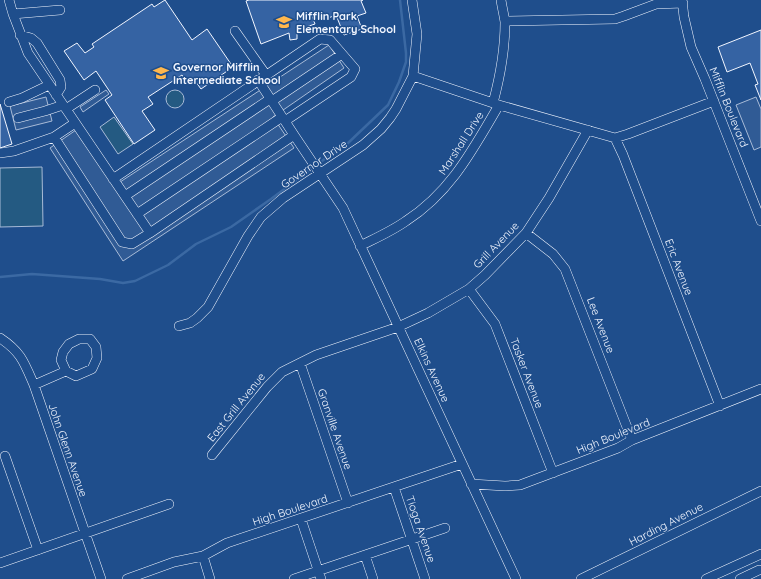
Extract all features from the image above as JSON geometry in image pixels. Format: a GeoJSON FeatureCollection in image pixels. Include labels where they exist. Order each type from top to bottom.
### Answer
{"type":"FeatureCollection","features":[{"type":"Feature","properties":{"kind":"street"},"geometry":{"type":"LineString","coordinates":[[9,0],[20,35],[28,53],[150,233]]}},
{"type":"Feature","properties":{"kind":"street","name":"Governor Drive"},"geometry":{"type":"LineString","coordinates":[[179,326],[197,318],[208,307],[248,236],[261,217],[283,198],[354,152],[381,129],[396,109],[413,76],[417,34],[412,0]]}},
{"type":"Feature","properties":{"kind":"street","name":"Marshall Drive"},"geometry":{"type":"LineString","coordinates":[[360,246],[392,230],[420,211],[440,193],[456,175],[470,154],[496,104],[505,21],[501,0]]}},
{"type":"Feature","properties":{"kind":"street"},"geometry":{"type":"LineString","coordinates":[[505,21],[615,19],[656,4],[682,1]]}},
{"type":"Feature","properties":{"kind":"street","name":"Mifflin Boulevard"},"geometry":{"type":"LineString","coordinates":[[682,1],[691,47],[761,221]]}},
{"type":"Feature","properties":{"kind":"street"},"geometry":{"type":"LineString","coordinates":[[13,14],[60,10]]}},
{"type":"Feature","properties":{"kind":"street","name":"Elkins Avenue"},"geometry":{"type":"LineString","coordinates":[[235,31],[262,78],[271,100],[343,208],[516,579]]}},
{"type":"Feature","properties":{"kind":"street"},"geometry":{"type":"LineString","coordinates":[[20,35],[31,38],[37,43],[60,80],[61,87],[56,95]]}},
{"type":"Feature","properties":{"kind":"street"},"geometry":{"type":"LineString","coordinates":[[113,179],[320,39],[330,40],[355,69],[351,77],[283,119],[137,214]]}},
{"type":"Feature","properties":{"kind":"street"},"geometry":{"type":"LineString","coordinates":[[125,196],[342,54]]}},
{"type":"Feature","properties":{"kind":"street"},"geometry":{"type":"LineString","coordinates":[[413,76],[496,104],[615,138],[714,101]]}},
{"type":"Feature","properties":{"kind":"street"},"geometry":{"type":"LineString","coordinates":[[8,102],[26,96],[49,85]]}},
{"type":"Feature","properties":{"kind":"street"},"geometry":{"type":"LineString","coordinates":[[18,118],[64,107],[95,90]]}},
{"type":"Feature","properties":{"kind":"street"},"geometry":{"type":"LineString","coordinates":[[0,153],[54,137],[75,123]]}},
{"type":"Feature","properties":{"kind":"street","name":"Grill Avenue"},"geometry":{"type":"LineString","coordinates":[[300,363],[398,327],[428,313],[468,289],[496,265],[526,233],[549,198],[588,130]]}},
{"type":"Feature","properties":{"kind":"street"},"geometry":{"type":"LineString","coordinates":[[54,137],[122,242],[132,244],[294,135]]}},
{"type":"Feature","properties":{"kind":"street","name":"Eric Avenue"},"geometry":{"type":"LineString","coordinates":[[615,138],[623,155],[720,406]]}},
{"type":"Feature","properties":{"kind":"street","name":"Lee Avenue"},"geometry":{"type":"LineString","coordinates":[[526,233],[559,260],[565,269],[632,440]]}},
{"type":"Feature","properties":{"kind":"street","name":"Tasker Avenue"},"geometry":{"type":"LineString","coordinates":[[468,289],[495,324],[553,472]]}},
{"type":"Feature","properties":{"kind":"street","name":"John Glenn Avenue"},"geometry":{"type":"LineString","coordinates":[[0,338],[20,355],[34,385],[84,534],[101,579]]}},
{"type":"Feature","properties":{"kind":"street"},"geometry":{"type":"LineString","coordinates":[[79,338],[90,339],[96,347],[97,358],[92,369],[76,376],[66,371],[61,360],[63,352],[69,344],[79,338]]}},
{"type":"Feature","properties":{"kind":"street","name":"East Grill Avenue"},"geometry":{"type":"LineString","coordinates":[[212,455],[274,379],[282,372],[300,363]]}},
{"type":"Feature","properties":{"kind":"street","name":"Granville Avenue"},"geometry":{"type":"LineString","coordinates":[[300,363],[348,503]]}},
{"type":"Feature","properties":{"kind":"street"},"geometry":{"type":"LineString","coordinates":[[34,385],[66,371]]}},
{"type":"Feature","properties":{"kind":"street","name":"High Boulevard"},"geometry":{"type":"LineString","coordinates":[[471,484],[520,486],[618,448],[632,440],[761,389]]}},
{"type":"Feature","properties":{"kind":"street"},"geometry":{"type":"LineString","coordinates":[[5,456],[38,550]]}},
{"type":"Feature","properties":{"kind":"street","name":"High Boulevard"},"geometry":{"type":"LineString","coordinates":[[127,579],[174,562],[203,556],[227,543],[462,464]]}},
{"type":"Feature","properties":{"kind":"street","name":"Tioga Avenue"},"geometry":{"type":"LineString","coordinates":[[394,487],[425,579]]}},
{"type":"Feature","properties":{"kind":"street","name":"Harding Avenue"},"geometry":{"type":"LineString","coordinates":[[581,579],[761,491]]}},
{"type":"Feature","properties":{"kind":"street"},"geometry":{"type":"LineString","coordinates":[[0,563],[169,504]]}},
{"type":"Feature","properties":{"kind":"street"},"geometry":{"type":"LineString","coordinates":[[301,519],[320,575]]}},
{"type":"Feature","properties":{"kind":"street"},"geometry":{"type":"LineString","coordinates":[[294,579],[320,575],[365,555],[444,528]]}},
{"type":"Feature","properties":{"kind":"street"},"geometry":{"type":"LineString","coordinates":[[365,555],[373,579]]}},
{"type":"Feature","properties":{"kind":"street"},"geometry":{"type":"LineString","coordinates":[[203,556],[210,579]]}},
{"type":"Feature","properties":{"kind":"street"},"geometry":{"type":"LineString","coordinates":[[706,579],[757,556],[760,573],[740,579]]}},
{"type":"Feature","properties":{"kind":"shaded area"},"geometry":{"type":"Polygon","coordinates":[[[329,45],[344,68],[273,117],[294,148],[123,261],[50,148],[76,130],[114,186],[329,45]]]}},
{"type":"Feature","properties":{"kind":"shaded area"},"geometry":{"type":"Polygon","coordinates":[[[106,90],[109,94],[83,112],[80,107],[106,90]]]}},
{"type":"Feature","properties":{"kind":"shaded area"},"geometry":{"type":"Polygon","coordinates":[[[175,90],[181,93],[184,99],[181,105],[175,108],[169,105],[166,99],[169,93],[175,90]]]}},
{"type":"Feature","properties":{"kind":"shaded area"},"geometry":{"type":"Polygon","coordinates":[[[46,97],[52,121],[16,130],[10,106],[46,97]]]}},
{"type":"Feature","properties":{"kind":"shaded area"},"geometry":{"type":"Polygon","coordinates":[[[756,97],[761,109],[761,147],[754,150],[736,105],[756,97]]]}},
{"type":"Feature","properties":{"kind":"shaded area"},"geometry":{"type":"Polygon","coordinates":[[[114,117],[133,144],[118,154],[100,127],[114,117]]]}},
{"type":"Feature","properties":{"kind":"shaded area"},"geometry":{"type":"Polygon","coordinates":[[[42,167],[43,226],[0,227],[0,168],[42,167]]]}},
{"type":"Feature","properties":{"kind":"building","name":"Governor Mifflin Intermediate School"},"geometry":{"type":"Polygon","coordinates":[[[165,0],[192,40],[207,29],[233,67],[201,89],[193,78],[187,82],[182,75],[148,97],[153,104],[142,111],[155,130],[134,144],[105,100],[112,95],[96,71],[84,80],[64,51],[77,43],[85,53],[94,47],[92,44],[152,4],[154,7],[165,0]]]}},
{"type":"Feature","properties":{"kind":"building","name":"Mifflin Park Elementary School"},"geometry":{"type":"Polygon","coordinates":[[[363,0],[361,1],[366,13],[357,16],[362,29],[344,35],[336,15],[323,20],[321,16],[315,15],[312,16],[315,24],[297,30],[297,39],[290,40],[289,33],[261,44],[246,1],[363,0]]]}},
{"type":"Feature","properties":{"kind":"building"},"geometry":{"type":"Polygon","coordinates":[[[761,30],[761,100],[755,85],[758,84],[750,63],[727,72],[718,47],[761,30]]]}},
{"type":"Feature","properties":{"kind":"building"},"geometry":{"type":"Polygon","coordinates":[[[0,104],[12,144],[0,148],[0,104]]]}},
{"type":"Feature","properties":{"kind":"waterway"},"geometry":{"type":"LineString","coordinates":[[0,277],[32,274],[100,279],[123,283],[135,281],[168,265],[196,244],[231,227],[347,144],[388,105],[399,82],[406,62],[400,0]]}},
{"type":"Feature","properties":{"kind":"place","name":"Mifflin Park Elementary School"},"geometry":{"type":"Point","coordinates":[284,22]}},
{"type":"Feature","properties":{"kind":"place","name":"Governor Mifflin Intermediate School"},"geometry":{"type":"Point","coordinates":[161,73]}}]}
